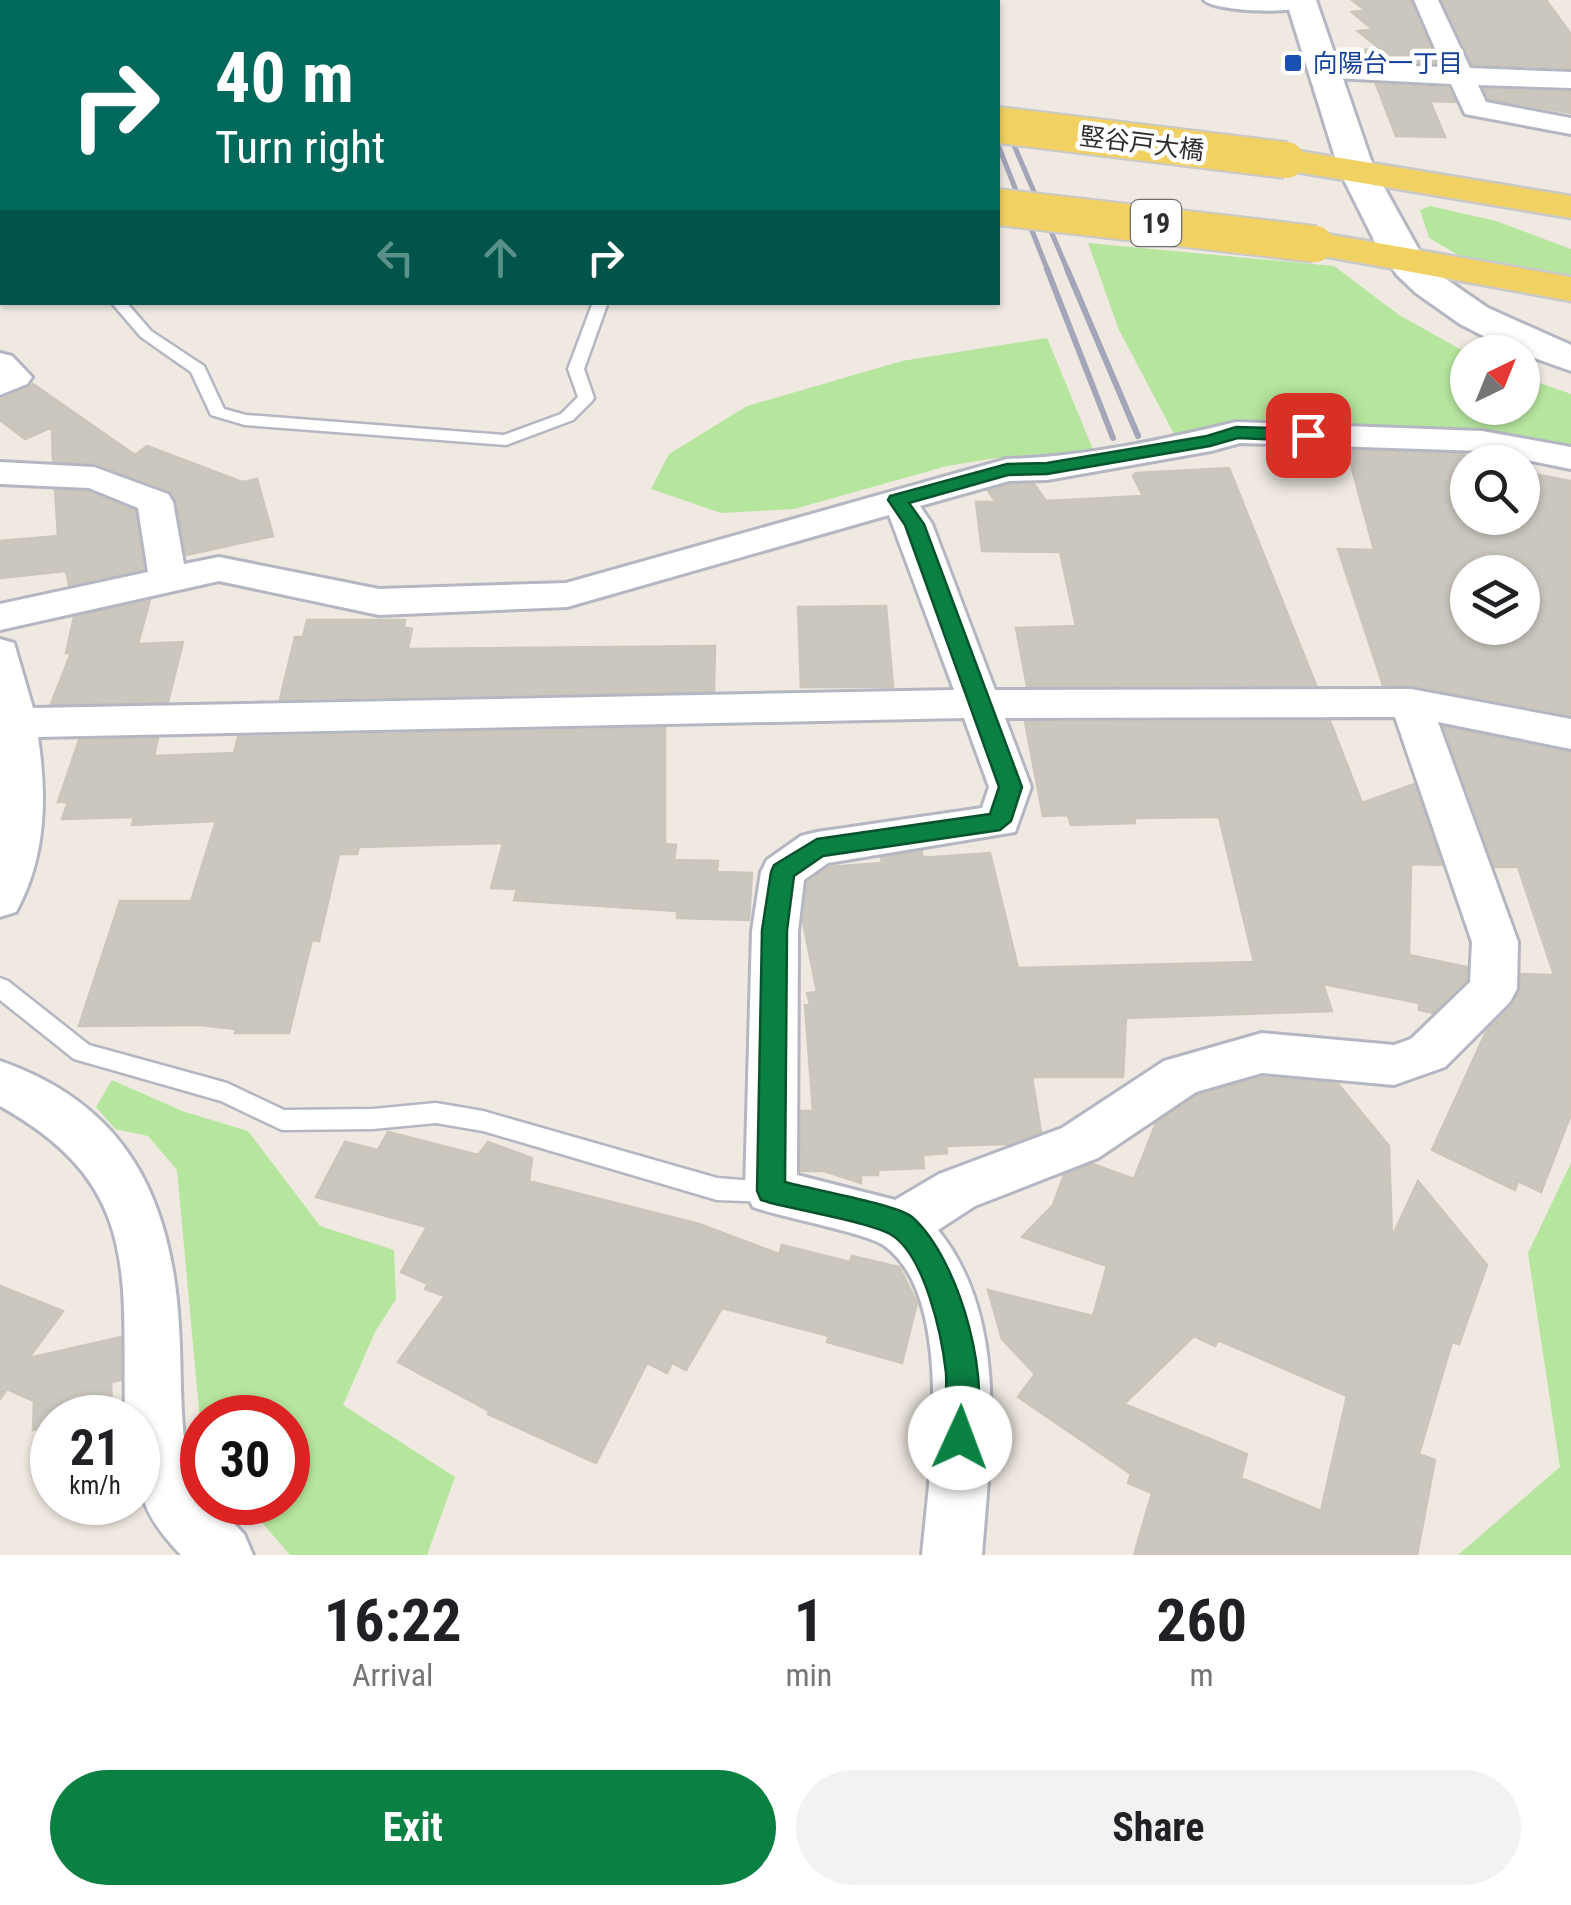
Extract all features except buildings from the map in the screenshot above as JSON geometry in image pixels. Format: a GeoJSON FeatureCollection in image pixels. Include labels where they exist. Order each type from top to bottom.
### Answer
{"type":"FeatureCollection","features":[{"type":"Feature","properties":{"kind":"main road","name":"竪谷戸大橋"},"geometry":{"type":"LineString","coordinates":[[1000,125],[1286,160],[1352,157],[1401,177],[1571,207]]}},
{"type":"Feature","properties":{"kind":"main road"},"geometry":{"type":"LineString","coordinates":[[1352,157],[1390,189],[1514,217],[1571,238]]}},
{"type":"Feature","properties":{"kind":"main road","name":"19"},"geometry":{"type":"LineString","coordinates":[[1000,207],[1358,250],[1571,290]]}},
{"type":"Feature","properties":{"kind":"street"},"geometry":{"type":"LineString","coordinates":[[1216,0],[1301,2],[1352,157],[1375,193],[1394,243],[1358,250]]}},
{"type":"Feature","properties":{"kind":"street"},"geometry":{"type":"LineString","coordinates":[[1426,0],[1475,108],[1571,126]]}},
{"type":"Feature","properties":{"kind":"street"},"geometry":{"type":"LineString","coordinates":[[1324,71],[1571,80]]}},
{"type":"Feature","properties":{"kind":"street"},"geometry":{"type":"LineString","coordinates":[[1358,250],[1434,298],[1494,328],[1571,359]]}},
{"type":"Feature","properties":{"kind":"street"},"geometry":{"type":"LineString","coordinates":[[1434,298],[1476,335]]}},
{"type":"Feature","properties":{"kind":"street"},"geometry":{"type":"LineString","coordinates":[[0,363],[14,378],[0,385]]}},
{"type":"Feature","properties":{"kind":"street"},"geometry":{"type":"LineString","coordinates":[[1540,364],[1571,376]]}},
{"type":"Feature","properties":{"kind":"street"},"geometry":{"type":"LineString","coordinates":[[0,617],[218,570],[378,602],[567,595],[1007,470],[1047,469],[1210,441],[1236,432],[1482,441],[1571,458]]}},
{"type":"Feature","properties":{"kind":"street"},"geometry":{"type":"LineString","coordinates":[[0,474],[94,478],[155,502],[168,580]]}},
{"type":"Feature","properties":{"kind":"street"},"geometry":{"type":"LineString","coordinates":[[897,500],[914,524],[1010,787],[1000,821],[817,848],[782,872],[775,930],[771,1191],[900,1224],[932,1266],[957,1333],[963,1398],[952,1555]]}},
{"type":"Feature","properties":{"kind":"street"},"geometry":{"type":"LineString","coordinates":[[0,652],[15,723],[22,795],[17,847],[0,900]]}},
{"type":"Feature","properties":{"kind":"street"},"geometry":{"type":"LineString","coordinates":[[900,1224],[958,1190],[1080,1143],[1181,1076],[1262,1053],[1394,1064],[1428,1053],[1493,989],[1495,942],[1411,703]]}},
{"type":"Feature","properties":{"kind":"street"},"geometry":{"type":"LineString","coordinates":[[15,723],[982,704],[1411,703],[1571,734]]}},
{"type":"Feature","properties":{"kind":"street"},"geometry":{"type":"LineString","coordinates":[[0,1082],[44,1103],[86,1136],[127,1190],[147,1246],[156,1454],[169,1494],[223,1555]]}},
{"type":"Feature","properties":{"kind":"lane"},"geometry":{"type":"LineString","coordinates":[[121,305],[146,334],[198,368],[218,412],[245,420],[506,440],[567,418],[586,398],[576,369],[600,305]]}},
{"type":"Feature","properties":{"kind":"lane"},"geometry":{"type":"LineString","coordinates":[[0,986],[82,1052],[226,1093],[282,1120],[372,1119],[436,1113],[482,1120],[717,1189],[771,1191]]}},
{"type":"Feature","properties":{"kind":"green space"},"geometry":{"type":"Polygon","coordinates":[[[1430,206],[1496,221],[1571,249],[1571,280],[1470,262],[1429,238],[1420,210],[1430,206]]]}},
{"type":"Feature","properties":{"kind":"green space"},"geometry":{"type":"Polygon","coordinates":[[[1088,243],[1334,266],[1399,315],[1450,344],[1450,425],[1540,425],[1540,383],[1571,394],[1571,448],[1205,431],[1174,434],[1119,330],[1088,243]]]}},
{"type":"Feature","properties":{"kind":"green space"},"geometry":{"type":"Polygon","coordinates":[[[1047,338],[1094,452],[1052,462],[996,458],[947,466],[794,509],[721,513],[651,489],[669,454],[747,406],[902,361],[1047,338]]]}},
{"type":"Feature","properties":{"kind":"green space"},"geometry":{"type":"Polygon","coordinates":[[[112,1080],[182,1111],[248,1131],[320,1226],[394,1250],[396,1299],[375,1332],[343,1405],[455,1477],[427,1555],[290,1555],[264,1525],[310,1525],[310,1395],[198,1395],[177,1170],[148,1136],[115,1129],[96,1107],[112,1080]]]}},
{"type":"Feature","properties":{"kind":"green space"},"geometry":{"type":"Polygon","coordinates":[[[1571,1163],[1571,1555],[1458,1555],[1560,1467],[1528,1253],[1571,1163]]]}},
{"type":"Feature","properties":{"kind":"railway"},"geometry":{"type":"LineString","coordinates":[[1000,113],[1068,271]]}},
{"type":"Feature","properties":{"kind":"railway"},"geometry":{"type":"LineString","coordinates":[[1000,150],[1048,271]]}},
{"type":"Feature","properties":{"kind":"railway"},"geometry":{"type":"LineString","coordinates":[[1047,269],[1113,438]]}},
{"type":"Feature","properties":{"kind":"railway"},"geometry":{"type":"LineString","coordinates":[[1067,269],[1138,436]]}},
{"type":"Feature","properties":{"kind":"place","name":"向陽台一丁目"},"geometry":{"type":"Point","coordinates":[1293,63]}},
{"type":"Feature","properties":{"kind":"route"},"geometry":{"type":"LineString","coordinates":[[960,1438],[963,1398],[957,1333],[932,1266],[900,1224],[771,1191],[775,930],[782,872],[817,848],[1000,821],[1010,787],[914,524],[897,500],[1007,470],[1047,469],[1210,441],[1236,432],[1308,435]]}}]}
